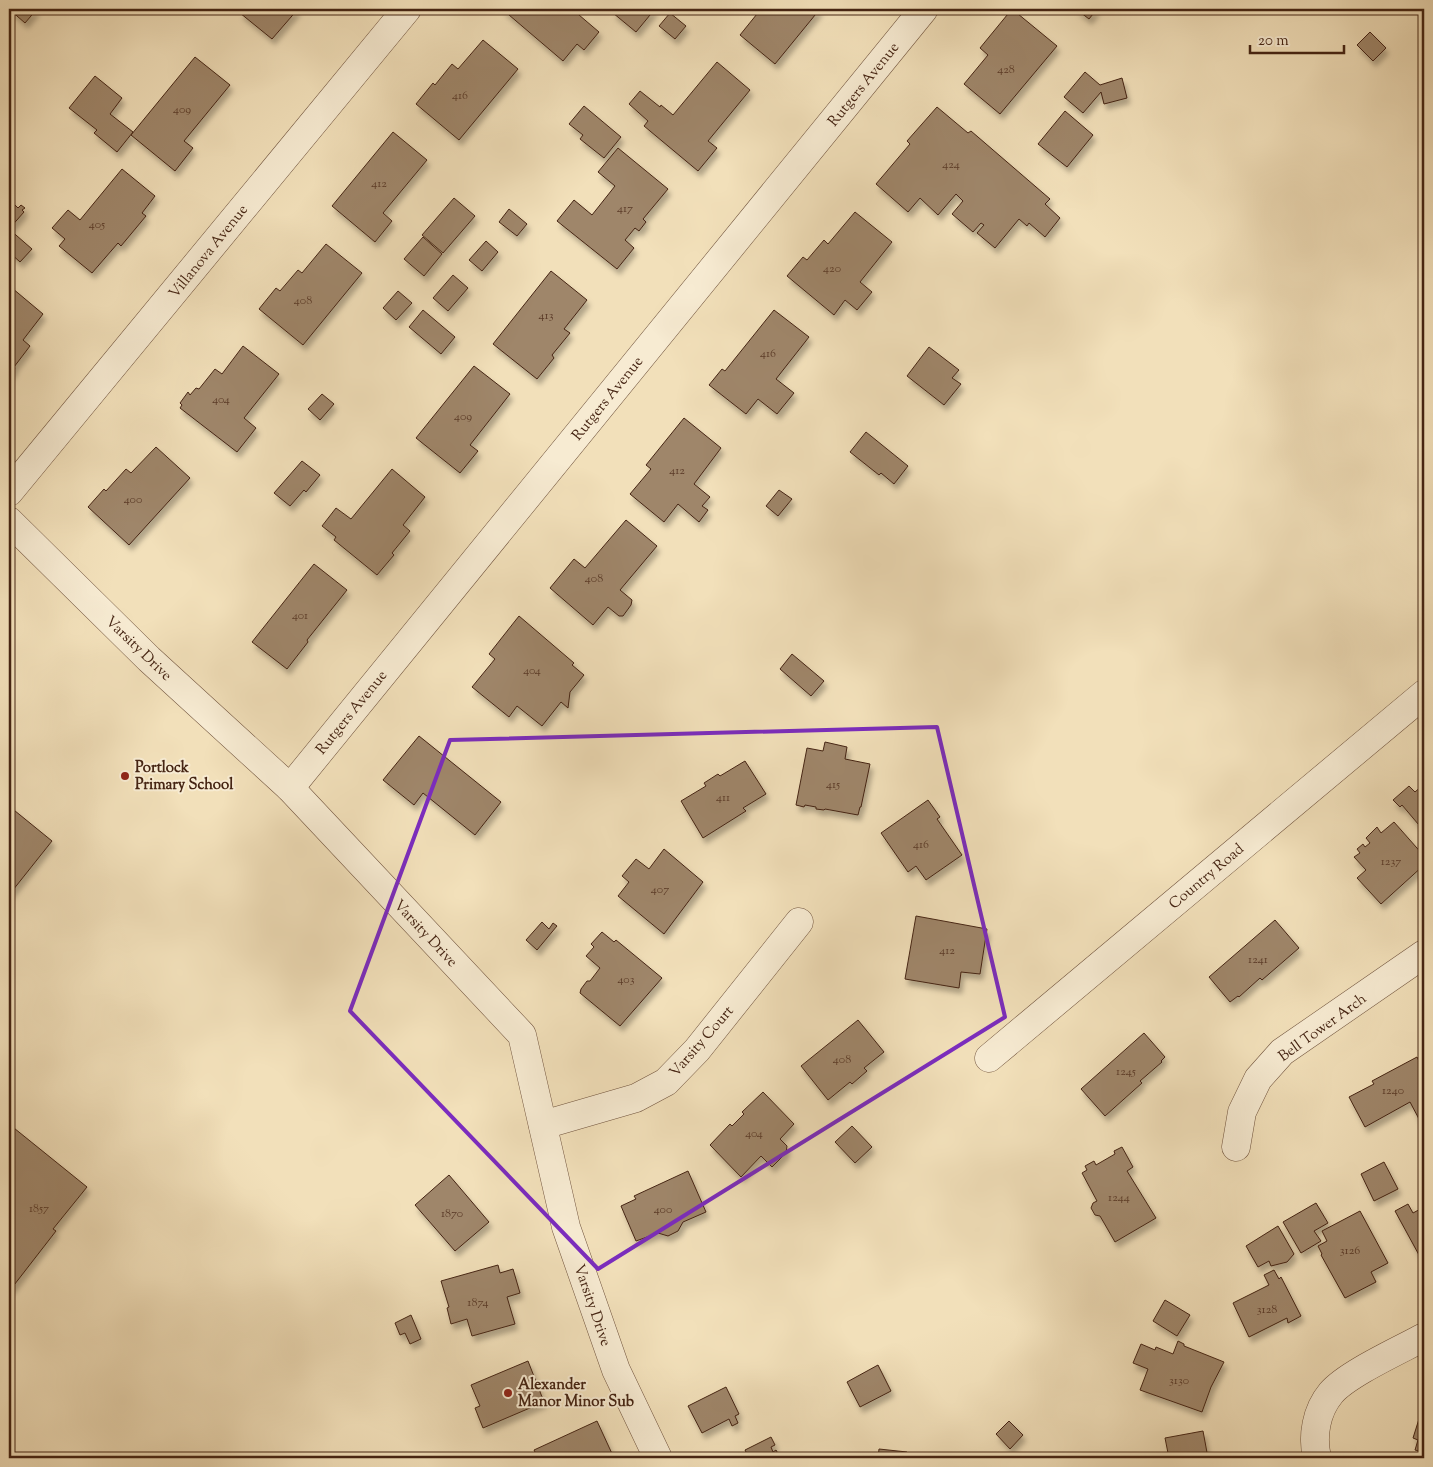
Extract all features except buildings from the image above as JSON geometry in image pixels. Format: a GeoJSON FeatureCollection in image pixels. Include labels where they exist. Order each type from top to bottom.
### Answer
{"type":"FeatureCollection","features":[{"type":"Feature","properties":{"kind":"street","name":"Villanova Avenue"},"geometry":{"type":"LineString","coordinates":[[9,492],[407,9]]}},
{"type":"Feature","properties":{"kind":"street","name":"Rutgers Avenue"},"geometry":{"type":"LineString","coordinates":[[290,788],[924,9]]}},
{"type":"Feature","properties":{"kind":"street","name":"Varsity Drive"},"geometry":{"type":"LineString","coordinates":[[9,521],[149,659],[290,788],[522,1036],[566,1227],[616,1370],[658,1458]]}},
{"type":"Feature","properties":{"kind":"street","name":"Country Road"},"geometry":{"type":"LineString","coordinates":[[989,1058],[1424,694]]}},
{"type":"Feature","properties":{"kind":"street","name":"Varsity Court"},"geometry":{"type":"LineString","coordinates":[[543,1126],[636,1098],[666,1082],[697,1050],[799,922]]}},
{"type":"Feature","properties":{"kind":"street","name":"Bell Tower Arch"},"geometry":{"type":"LineString","coordinates":[[1236,1147],[1242,1112],[1258,1079],[1282,1052],[1424,954]]}},
{"type":"Feature","properties":{"kind":"street"},"geometry":{"type":"LineString","coordinates":[[1317,1458],[1314,1445],[1318,1415],[1332,1392],[1354,1375],[1424,1337]]}},
{"type":"Feature","properties":{"kind":"highlighted area"},"geometry":{"type":"Polygon","coordinates":[[[937,727],[1005,1017],[598,1269],[350,1011],[450,740],[937,727]]]}},
{"type":"Feature","properties":{"kind":"place","name":"Portlock Primary School"},"geometry":{"type":"Point","coordinates":[125,776]}},
{"type":"Feature","properties":{"kind":"place","name":"Alexander Manor Minor Sub"},"geometry":{"type":"Point","coordinates":[508,1393]}}]}
